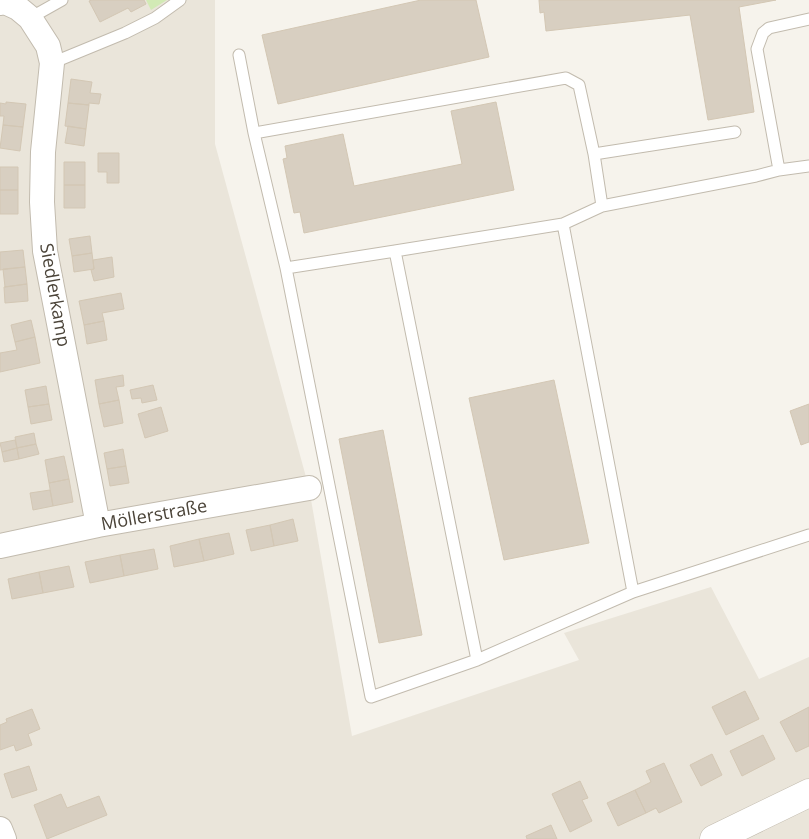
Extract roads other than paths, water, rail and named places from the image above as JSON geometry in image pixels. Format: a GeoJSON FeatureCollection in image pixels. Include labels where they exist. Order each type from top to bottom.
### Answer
{"type":"FeatureCollection","features":[{"type":"Feature","properties":{"kind":"street"},"geometry":{"type":"LineString","coordinates":[[3,2],[18,8],[30,18],[48,46],[52,62]]}},
{"type":"Feature","properties":{"kind":"street","name":"Siedlerkamp"},"geometry":{"type":"LineString","coordinates":[[52,62],[43,152],[42,202],[45,252],[98,525]]}},
{"type":"Feature","properties":{"kind":"street","name":"Möllerstraße"},"geometry":{"type":"LineString","coordinates":[[0,546],[98,525],[309,488]]}},
{"type":"Feature","properties":{"kind":"street"},"geometry":{"type":"LineString","coordinates":[[715,839],[809,793]]}},
{"type":"Feature","properties":{"kind":"street"},"geometry":{"type":"LineString","coordinates":[[0,829],[4,839]]}},
{"type":"Feature","properties":{"kind":"lane"},"geometry":{"type":"LineString","coordinates":[[30,18],[62,0]]}},
{"type":"Feature","properties":{"kind":"lane"},"geometry":{"type":"LineString","coordinates":[[52,62],[125,33],[155,18],[180,0]]}},
{"type":"Feature","properties":{"kind":"lane"},"geometry":{"type":"LineString","coordinates":[[779,170],[757,49],[763,33],[769,28],[809,19]]}},
{"type":"Feature","properties":{"kind":"lane"},"geometry":{"type":"LineString","coordinates":[[240,55],[254,133],[286,268],[371,697],[477,660],[633,592],[809,535]]}},
{"type":"Feature","properties":{"kind":"lane"},"geometry":{"type":"LineString","coordinates":[[254,133],[566,78],[579,85],[594,154],[602,206]]}},
{"type":"Feature","properties":{"kind":"lane"},"geometry":{"type":"LineString","coordinates":[[594,154],[736,132]]}},
{"type":"Feature","properties":{"kind":"lane"},"geometry":{"type":"LineString","coordinates":[[286,268],[562,224],[602,206],[779,170],[809,166]]}},
{"type":"Feature","properties":{"kind":"lane"},"geometry":{"type":"LineString","coordinates":[[562,224],[633,592]]}},
{"type":"Feature","properties":{"kind":"lane"},"geometry":{"type":"LineString","coordinates":[[395,251],[477,660]]}}]}
